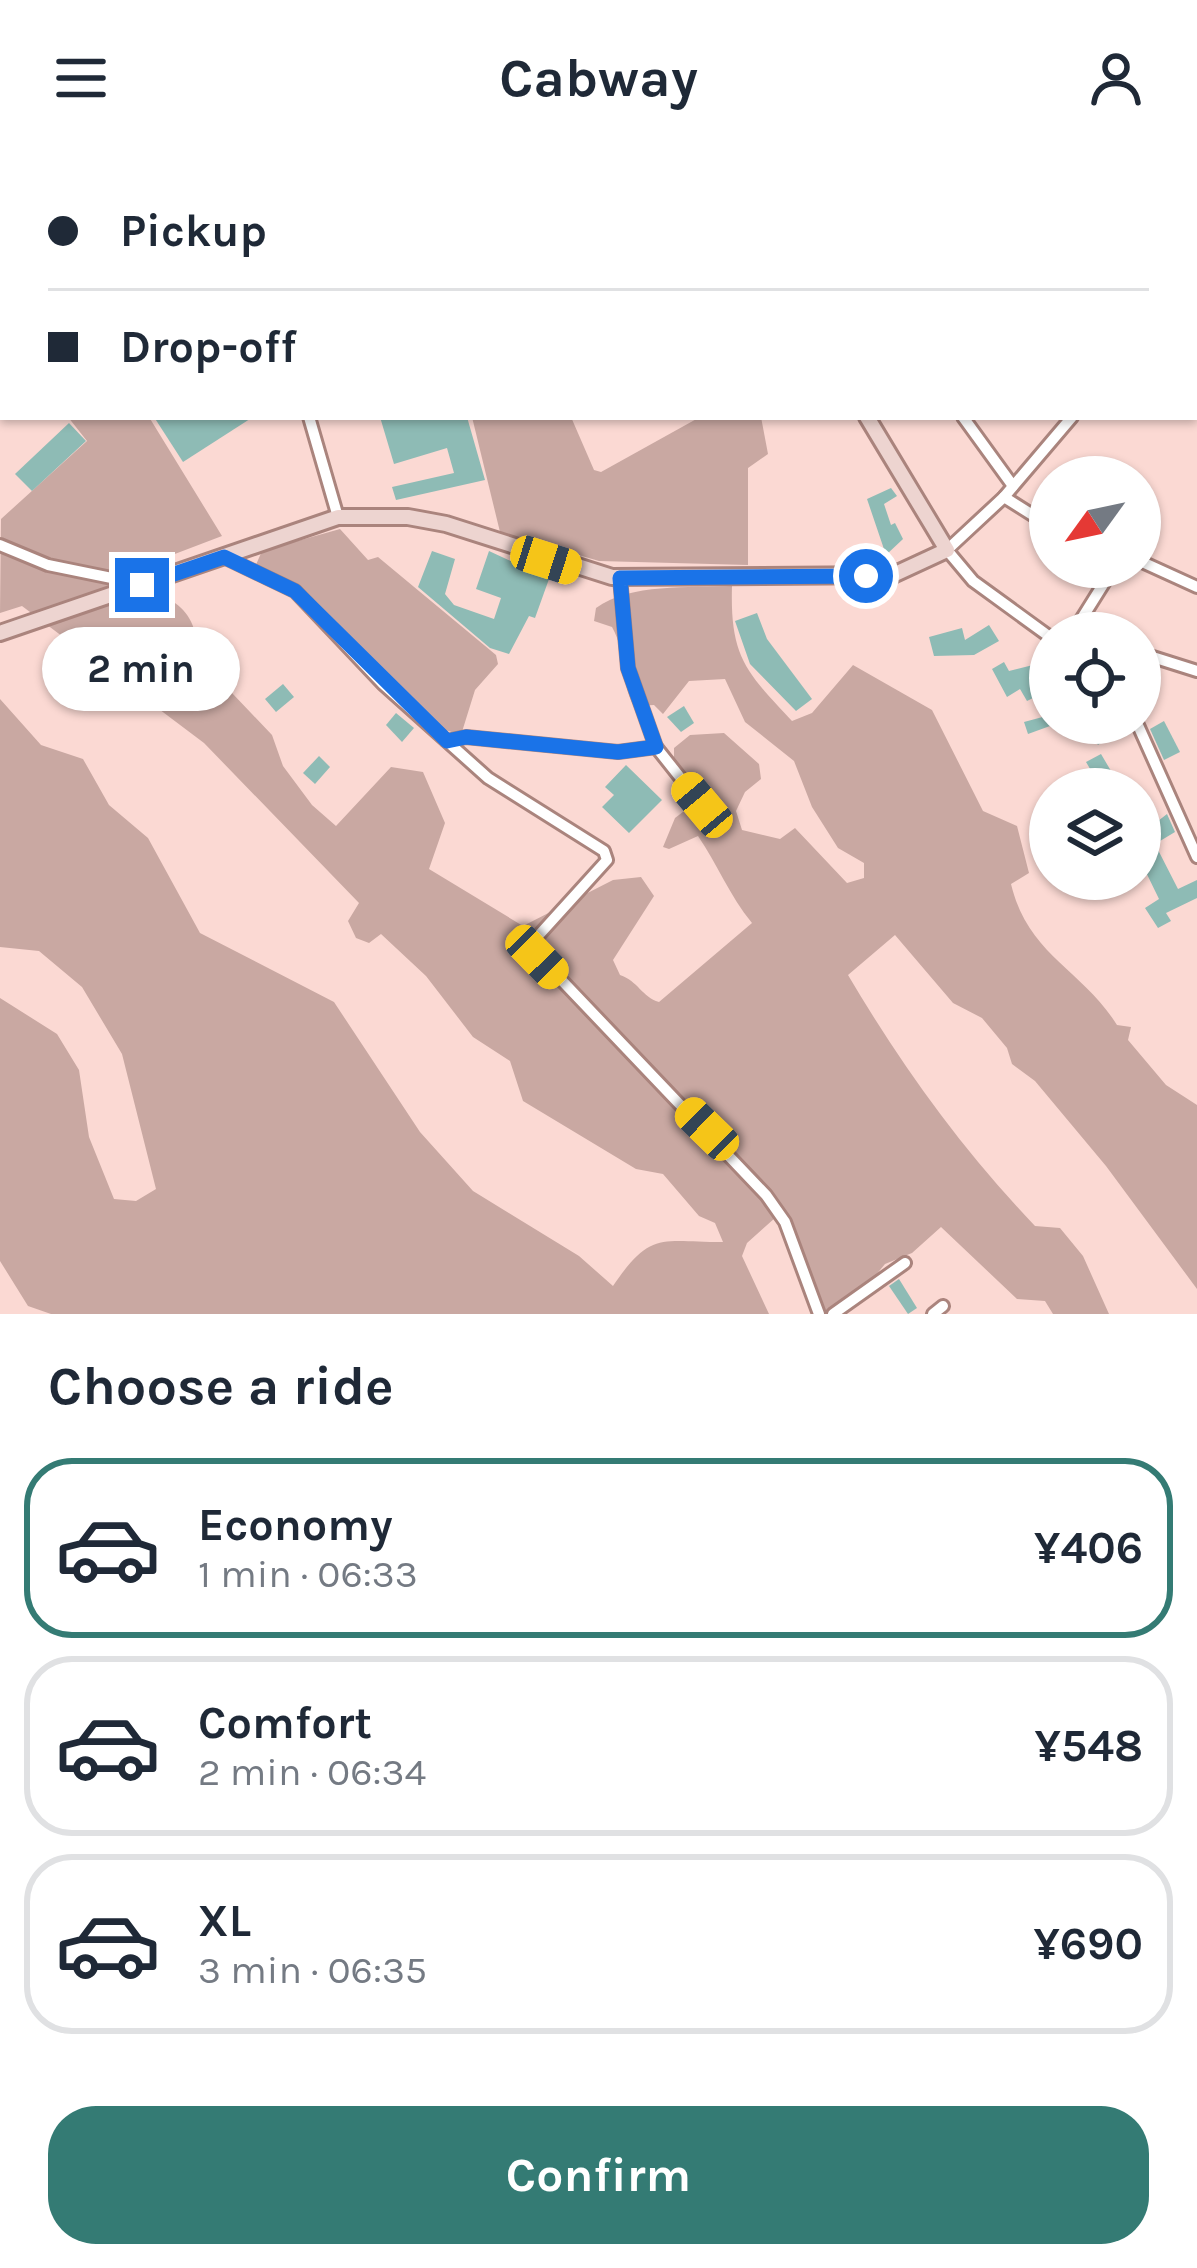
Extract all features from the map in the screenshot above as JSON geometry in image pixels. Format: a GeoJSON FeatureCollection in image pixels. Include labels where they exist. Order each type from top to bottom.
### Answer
{"type":"FeatureCollection","features":[{"type":"Feature","properties":{"kind":"street"},"geometry":{"type":"LineString","coordinates":[[310,420],[338,517]]}},
{"type":"Feature","properties":{"kind":"street"},"geometry":{"type":"LineString","coordinates":[[869,420],[947,550],[973,580],[1029,621]]}},
{"type":"Feature","properties":{"kind":"street"},"geometry":{"type":"LineString","coordinates":[[965,420],[1013,486]]}},
{"type":"Feature","properties":{"kind":"street"},"geometry":{"type":"LineString","coordinates":[[0,633],[338,517],[408,517],[446,524],[577,570],[620,578],[893,574],[947,550],[1004,497],[1069,420]]}},
{"type":"Feature","properties":{"kind":"street"},"geometry":{"type":"LineString","coordinates":[[1004,497],[1029,513]]}},
{"type":"Feature","properties":{"kind":"street"},"geometry":{"type":"LineString","coordinates":[[0,545],[48,565],[142,585]]}},
{"type":"Feature","properties":{"kind":"street"},"geometry":{"type":"LineString","coordinates":[[224,557],[295,591],[488,778],[604,851],[608,860],[594,880],[529,946],[766,1196],[785,1222],[819,1314]]}},
{"type":"Feature","properties":{"kind":"street"},"geometry":{"type":"LineString","coordinates":[[1161,570],[1197,586]]}},
{"type":"Feature","properties":{"kind":"street"},"geometry":{"type":"LineString","coordinates":[[620,578],[628,668],[656,747],[702,805]]}},
{"type":"Feature","properties":{"kind":"street"},"geometry":{"type":"LineString","coordinates":[[1161,660],[1197,671]]}},
{"type":"Feature","properties":{"kind":"street"},"geometry":{"type":"LineString","coordinates":[[447,741],[466,737],[618,752],[656,747]]}},
{"type":"Feature","properties":{"kind":"street"},"geometry":{"type":"LineString","coordinates":[[1146,744],[1197,857]]}},
{"type":"Feature","properties":{"kind":"street"},"geometry":{"type":"LineString","coordinates":[[832,1314],[905,1262]]}},
{"type":"Feature","properties":{"kind":"shaded area"},"geometry":{"type":"Polygon","coordinates":[[[70,420],[151,420],[222,536],[125,573],[130,596],[157,616],[175,603],[182,609],[195,633],[196,670],[209,681],[213,673],[272,735],[283,766],[312,805],[336,826],[391,767],[423,772],[445,823],[429,869],[523,926],[613,880],[641,877],[654,896],[613,960],[620,975],[659,1002],[752,923],[698,836],[669,849],[663,847],[675,818],[696,802],[674,766],[674,748],[690,735],[724,733],[759,764],[761,779],[745,792],[736,811],[742,830],[780,839],[795,828],[847,883],[864,878],[864,863],[838,848],[812,807],[794,761],[745,722],[725,679],[689,681],[663,714],[654,705],[634,706],[617,637],[612,627],[594,621],[596,608],[643,591],[732,586],[734,630],[744,661],[792,721],[812,713],[853,665],[932,710],[983,811],[1017,826],[1029,873],[1011,884],[1030,928],[1117,1025],[1131,1027],[1128,1040],[1166,1085],[1197,1105],[1197,1289],[1106,1166],[1035,1081],[1012,1064],[1007,1048],[982,1018],[953,1003],[895,935],[848,975],[912,1075],[982,1167],[1035,1226],[1060,1228],[1083,1256],[1109,1314],[1053,1314],[1045,1301],[1017,1299],[941,1227],[912,1253],[885,1264],[856,1299],[828,1311],[820,1306],[784,1210],[747,1243],[742,1256],[769,1314],[51,1314],[28,1306],[0,1261],[0,998],[57,1034],[79,1070],[89,1137],[114,1199],[136,1201],[156,1189],[122,1054],[82,987],[39,951],[0,947],[0,699],[41,745],[83,759],[109,805],[148,838],[200,933],[334,1002],[420,1132],[473,1191],[579,1256],[613,1286],[648,1247],[671,1241],[723,1242],[715,1223],[699,1216],[663,1174],[636,1169],[523,1101],[510,1061],[473,1037],[426,976],[381,934],[369,943],[356,938],[348,921],[359,903],[204,743],[22,606],[0,613],[1,519],[87,441],[70,420]]]}},
{"type":"Feature","properties":{"kind":"shaded area"},"geometry":{"type":"Polygon","coordinates":[[[473,420],[572,420],[594,470],[601,472],[695,420],[762,420],[768,454],[748,468],[748,565],[599,561],[500,532],[473,420]]]}},
{"type":"Feature","properties":{"kind":"shaded area"},"geometry":{"type":"Polygon","coordinates":[[[340,529],[368,560],[378,557],[496,655],[498,664],[475,690],[461,735],[442,729],[295,586],[255,567],[262,551],[340,529]]]}},
{"type":"Feature","properties":{"kind":"building"},"geometry":{"type":"Polygon","coordinates":[[[156,420],[248,420],[183,462],[156,420]]]}},
{"type":"Feature","properties":{"kind":"building"},"geometry":{"type":"Polygon","coordinates":[[[381,420],[468,420],[485,480],[396,500],[392,487],[454,473],[447,448],[394,464],[381,420]]]}},
{"type":"Feature","properties":{"kind":"building"},"geometry":{"type":"Polygon","coordinates":[[[69,423],[86,441],[32,491],[15,474],[69,423]]]}},
{"type":"Feature","properties":{"kind":"building"},"geometry":{"type":"Polygon","coordinates":[[[891,488],[897,496],[884,504],[891,525],[895,523],[903,539],[886,555],[867,499],[891,488]]]}},
{"type":"Feature","properties":{"kind":"building"},"geometry":{"type":"Polygon","coordinates":[[[432,551],[455,559],[445,594],[454,605],[494,619],[501,598],[476,589],[489,551],[549,579],[535,618],[529,616],[509,654],[490,648],[418,587],[432,551]]]}},
{"type":"Feature","properties":{"kind":"building"},"geometry":{"type":"Polygon","coordinates":[[[757,613],[767,639],[812,699],[796,711],[750,664],[735,621],[757,613]]]}},
{"type":"Feature","properties":{"kind":"building"},"geometry":{"type":"Polygon","coordinates":[[[989,625],[999,641],[974,655],[934,656],[929,637],[962,628],[965,640],[989,625]]]}},
{"type":"Feature","properties":{"kind":"building"},"geometry":{"type":"Polygon","coordinates":[[[1004,662],[1009,671],[1029,666],[1029,700],[1020,689],[1007,697],[992,669],[1004,662]]]}},
{"type":"Feature","properties":{"kind":"building"},"geometry":{"type":"Polygon","coordinates":[[[283,684],[294,697],[276,712],[265,699],[283,684]]]}},
{"type":"Feature","properties":{"kind":"building"},"geometry":{"type":"Polygon","coordinates":[[[684,706],[694,723],[681,732],[667,717],[684,706]]]}},
{"type":"Feature","properties":{"kind":"building"},"geometry":{"type":"Polygon","coordinates":[[[396,713],[414,728],[402,742],[386,725],[396,713]]]}},
{"type":"Feature","properties":{"kind":"building"},"geometry":{"type":"Polygon","coordinates":[[[1161,723],[1180,752],[1164,760],[1157,744],[1161,744],[1161,723]]]}},
{"type":"Feature","properties":{"kind":"building"},"geometry":{"type":"Polygon","coordinates":[[[1101,754],[1109,768],[1090,768],[1086,762],[1101,754]]]}},
{"type":"Feature","properties":{"kind":"building"},"geometry":{"type":"Polygon","coordinates":[[[319,756],[330,767],[315,784],[303,773],[319,756]]]}},
{"type":"Feature","properties":{"kind":"building"},"geometry":{"type":"Polygon","coordinates":[[[626,765],[662,800],[629,833],[602,807],[614,795],[605,787],[626,765]]]}},
{"type":"Feature","properties":{"kind":"building"},"geometry":{"type":"Polygon","coordinates":[[[1167,814],[1175,832],[1161,840],[1161,819],[1167,814]]]}},
{"type":"Feature","properties":{"kind":"building"},"geometry":{"type":"Polygon","coordinates":[[[1161,856],[1178,889],[1197,880],[1197,898],[1166,913],[1171,921],[1158,928],[1145,908],[1161,900],[1161,856]]]}},
{"type":"Feature","properties":{"kind":"building"},"geometry":{"type":"Polygon","coordinates":[[[899,1279],[917,1308],[908,1314],[889,1286],[899,1279]]]}},
{"type":"Feature","properties":{"kind":"route"},"geometry":{"type":"LineString","coordinates":[[142,585],[224,557],[295,591],[382,683],[447,741],[466,737],[618,752],[656,747],[628,668],[620,578],[866,576]]}}]}
